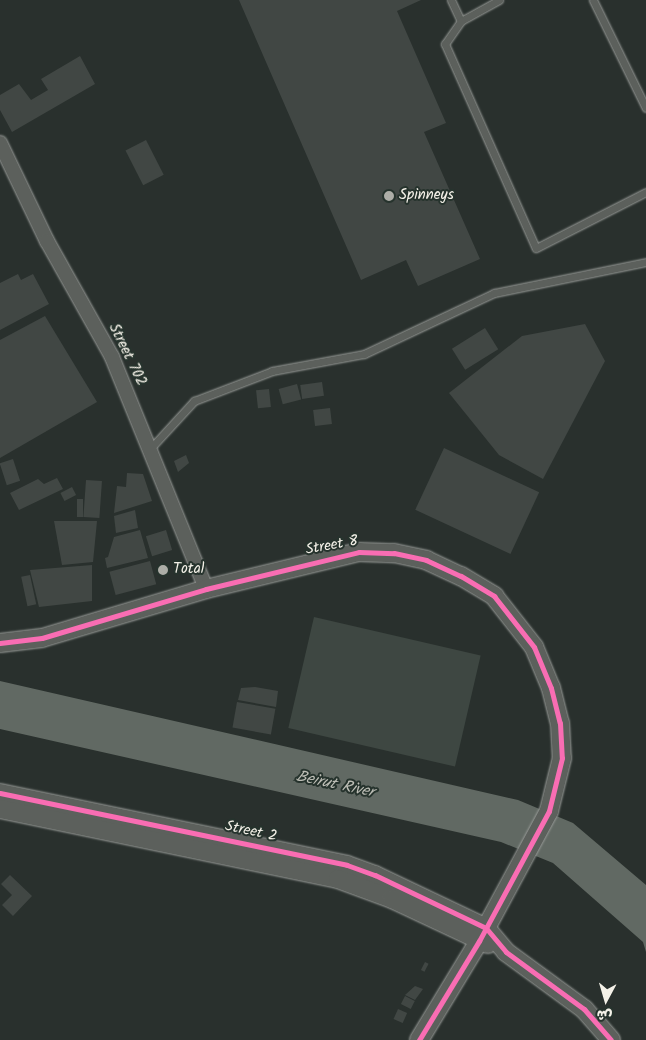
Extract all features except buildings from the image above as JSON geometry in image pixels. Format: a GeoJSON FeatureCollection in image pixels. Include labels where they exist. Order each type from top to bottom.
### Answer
{"type":"FeatureCollection","features":[{"type":"Feature","properties":{"kind":"street","name":"Street 702"},"geometry":{"type":"LineString","coordinates":[[0,143],[47,242],[112,357],[148,450],[206,589]]}},
{"type":"Feature","properties":{"kind":"street","name":"Street 8"},"geometry":{"type":"LineString","coordinates":[[0,643],[42,638],[206,589],[309,562],[360,552],[394,553],[426,560],[461,576],[494,596],[534,648],[551,688],[560,724],[562,758],[549,812],[514,878],[419,1040]]}},
{"type":"Feature","properties":{"kind":"street","name":"Street 2"},"geometry":{"type":"LineString","coordinates":[[0,793],[348,865],[402,886],[482,934]]}},
{"type":"Feature","properties":{"kind":"street","name":"Street 2"},"geometry":{"type":"LineString","coordinates":[[0,809],[338,879],[482,934]]}},
{"type":"Feature","properties":{"kind":"street"},"geometry":{"type":"LineString","coordinates":[[482,934],[584,1009],[611,1040]]}},
{"type":"Feature","properties":{"kind":"lane"},"geometry":{"type":"LineString","coordinates":[[451,0],[461,22]]}},
{"type":"Feature","properties":{"kind":"lane"},"geometry":{"type":"LineString","coordinates":[[498,0],[461,22],[445,44],[536,248],[646,192]]}},
{"type":"Feature","properties":{"kind":"lane"},"geometry":{"type":"LineString","coordinates":[[593,0],[646,108]]}},
{"type":"Feature","properties":{"kind":"lane"},"geometry":{"type":"LineString","coordinates":[[148,450],[194,401],[272,371],[364,354],[494,293],[646,262]]}},
{"type":"Feature","properties":{"kind":"shaded area"},"geometry":{"type":"Polygon","coordinates":[[[314,617],[481,655],[455,767],[288,728],[314,617]]]}},
{"type":"Feature","properties":{"kind":"water","name":"Beirut River"},"geometry":{"type":"Polygon","coordinates":[[[0,681],[518,800],[573,823],[646,885],[646,952],[643,942],[553,863],[501,842],[0,729],[0,681]]]}},
{"type":"Feature","properties":{"kind":"cycle path"},"geometry":{"type":"LineString","coordinates":[[0,643],[42,638],[206,589],[359,552],[394,553],[426,560],[461,576],[494,596],[534,647],[551,688],[560,723],[562,758],[549,811],[479,941],[419,1040]]}},
{"type":"Feature","properties":{"kind":"cycle path"},"geometry":{"type":"LineString","coordinates":[[0,793],[347,865],[375,875],[486,928],[506,952],[584,1009],[611,1040]]}},
{"type":"Feature","properties":{"kind":"place","name":"Spinneys"},"geometry":{"type":"Point","coordinates":[389,196]}},
{"type":"Feature","properties":{"kind":"place","name":"Total"},"geometry":{"type":"Point","coordinates":[163,570]}}]}
